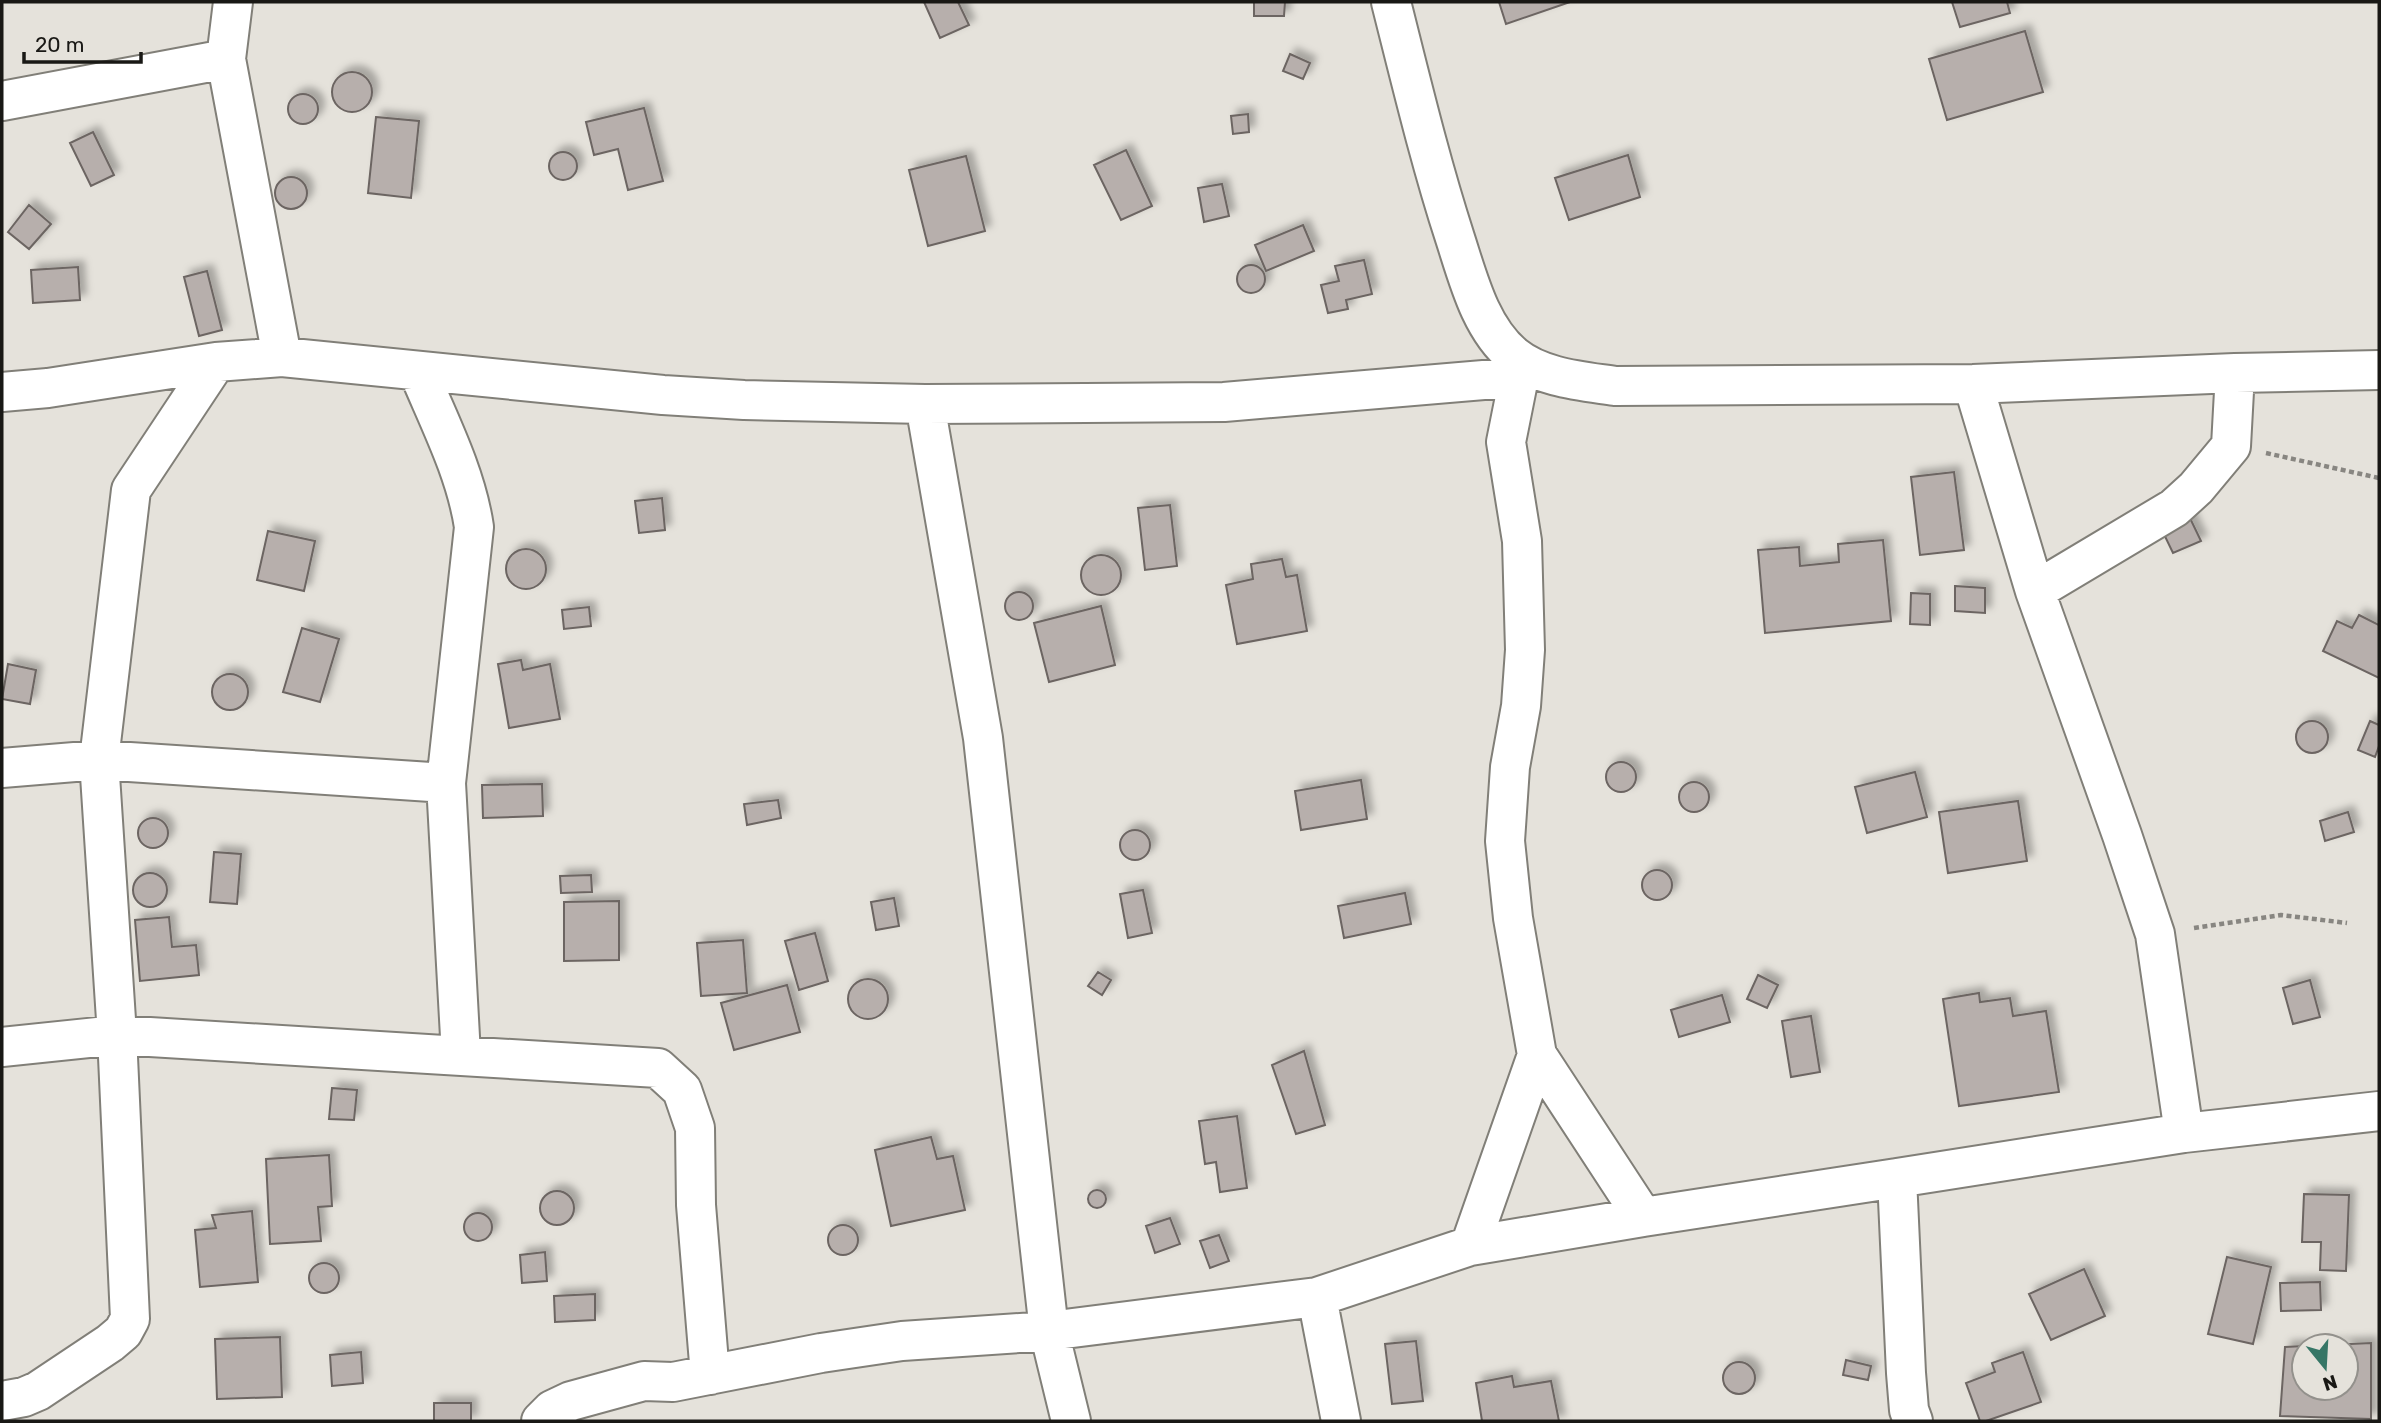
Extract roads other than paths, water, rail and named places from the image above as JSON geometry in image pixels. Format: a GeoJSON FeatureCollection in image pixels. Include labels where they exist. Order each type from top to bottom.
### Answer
{"type":"FeatureCollection","features":[{"type":"Feature","properties":{"kind":"street"},"geometry":{"type":"LineString","coordinates":[[233,2],[226,60],[282,357]]}},
{"type":"Feature","properties":{"kind":"street"},"geometry":{"type":"LineString","coordinates":[[1391,2],[1436,180],[1473,292],[1490,328],[1526,372]]}},
{"type":"Feature","properties":{"kind":"street"},"geometry":{"type":"LineString","coordinates":[[2,101],[226,60]]}},
{"type":"Feature","properties":{"kind":"street"},"geometry":{"type":"LineString","coordinates":[[3,384],[47,388],[216,362],[282,357],[731,399],[925,404],[1224,402],[1526,372],[1615,386],[1973,384],[2379,370]]}},
{"type":"Feature","properties":{"kind":"street"},"geometry":{"type":"LineString","coordinates":[[2,1401],[38,1391],[110,1343],[123,1332],[130,1319],[117,1035],[99,760],[131,490],[216,362]]}},
{"type":"Feature","properties":{"kind":"street"},"geometry":{"type":"LineString","coordinates":[[418,371],[464,482],[471,502],[474,527],[446,783],[461,1055]]}},
{"type":"Feature","properties":{"kind":"street"},"geometry":{"type":"LineString","coordinates":[[1526,372],[1506,442],[1522,541],[1525,650],[1521,706],[1510,767],[1505,841],[1513,918],[1537,1055],[1643,1217]]}},
{"type":"Feature","properties":{"kind":"street"},"geometry":{"type":"LineString","coordinates":[[2035,592],[2174,508],[2196,488],[2231,446],[2235,373]]}},
{"type":"Feature","properties":{"kind":"street"},"geometry":{"type":"LineString","coordinates":[[1973,384],[2035,592],[2155,934],[2184,1133]]}},
{"type":"Feature","properties":{"kind":"street"},"geometry":{"type":"LineString","coordinates":[[925,404],[983,738],[1049,1331],[1071,1421]]}},
{"type":"Feature","properties":{"kind":"street"},"geometry":{"type":"LineString","coordinates":[[2,768],[99,760],[446,783]]}},
{"type":"Feature","properties":{"kind":"street"},"geometry":{"type":"LineString","coordinates":[[2,1047],[117,1035],[658,1068],[682,1090],[695,1128],[696,1205],[710,1375]]}},
{"type":"Feature","properties":{"kind":"street"},"geometry":{"type":"LineString","coordinates":[[1471,1246],[1537,1055]]}},
{"type":"Feature","properties":{"kind":"street"},"geometry":{"type":"LineString","coordinates":[[541,1421],[552,1410],[570,1401],[644,1381],[673,1382],[902,1341],[1049,1331],[1317,1297],[1471,1246],[2184,1133],[2379,1111]]}},
{"type":"Feature","properties":{"kind":"street"},"geometry":{"type":"LineString","coordinates":[[1897,1178],[1906,1373],[1909,1410],[1913,1421]]}},
{"type":"Feature","properties":{"kind":"street"},"geometry":{"type":"LineString","coordinates":[[1317,1297],[1341,1421]]}}]}
